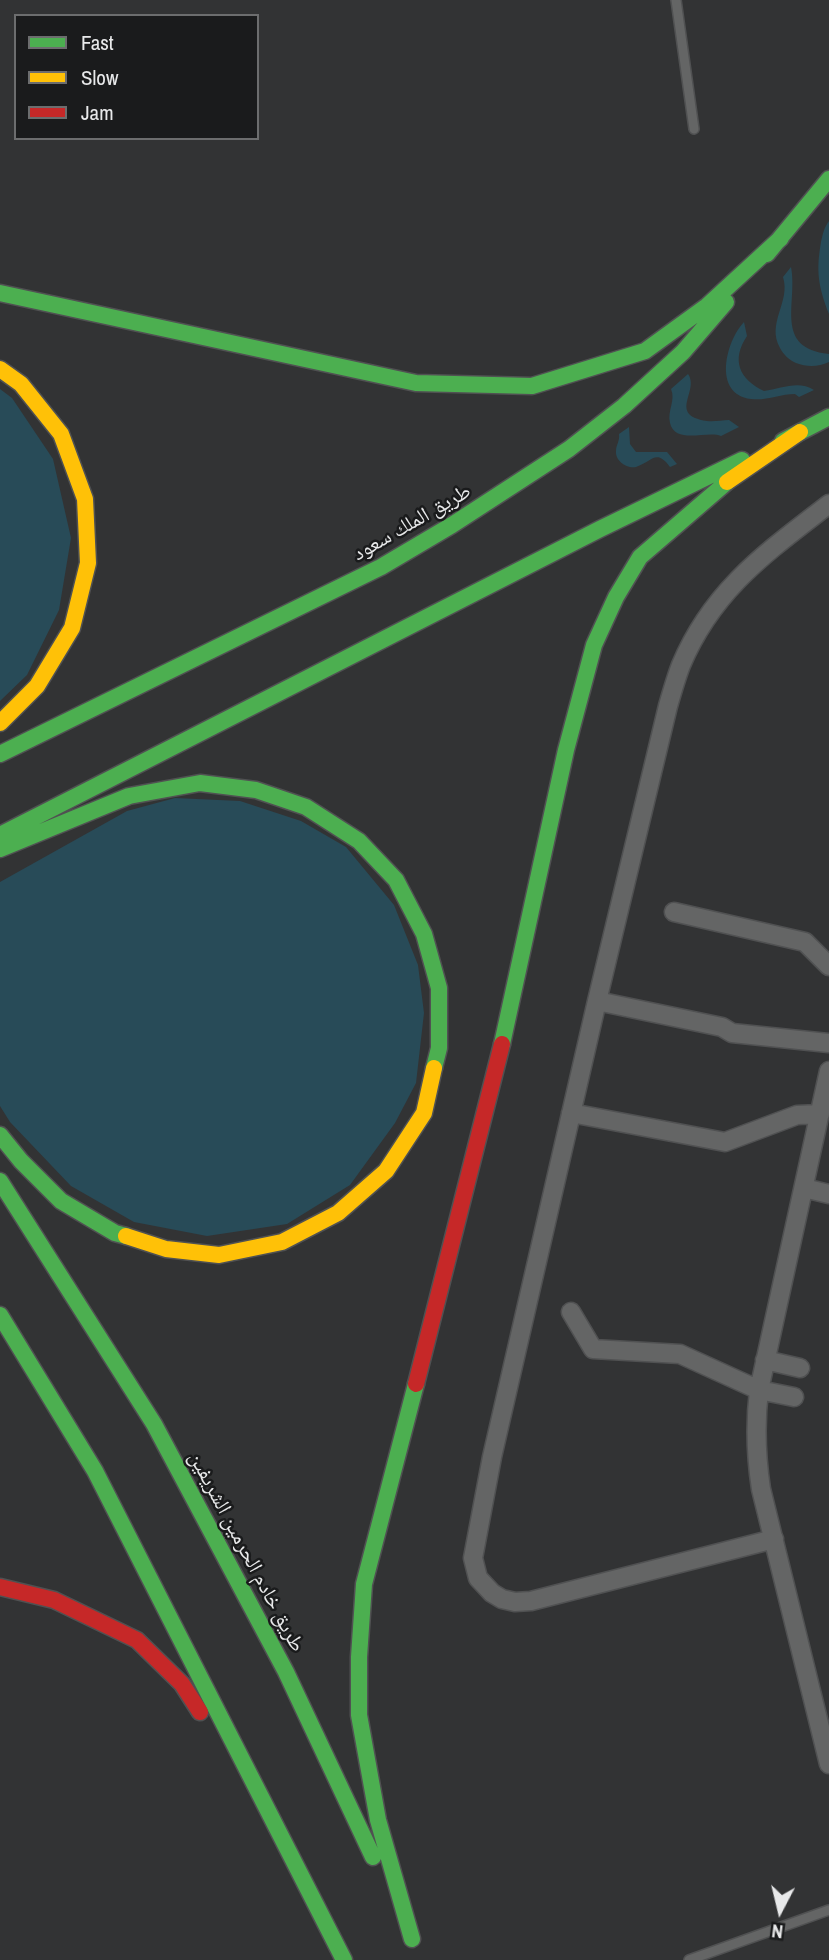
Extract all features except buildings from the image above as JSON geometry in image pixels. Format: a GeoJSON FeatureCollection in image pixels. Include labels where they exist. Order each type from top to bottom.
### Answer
{"type":"FeatureCollection","features":[{"type":"Feature","properties":{"kind":"main road"},"geometry":{"type":"LineString","coordinates":[[0,293],[416,383],[532,386],[645,351],[707,306],[781,238],[829,178]]}},
{"type":"Feature","properties":{"kind":"main road","name":"طريق الملك سعود"},"geometry":{"type":"LineString","coordinates":[[0,754],[381,567],[508,490],[624,406],[683,352],[781,238]]}},
{"type":"Feature","properties":{"kind":"main road"},"geometry":{"type":"LineString","coordinates":[[0,369],[21,384],[61,434],[85,499],[88,563],[72,628],[37,686],[0,723]]}},
{"type":"Feature","properties":{"kind":"main road"},"geometry":{"type":"LineString","coordinates":[[0,835],[829,416]]}},
{"type":"Feature","properties":{"kind":"main road","name":"طريق خادم الحرمين الشريفين"},"geometry":{"type":"LineString","coordinates":[[0,1181],[154,1424],[286,1672],[415,1945],[378,1820],[359,1715],[359,1657],[364,1584],[494,1081],[566,750],[594,645],[615,597],[640,557],[734,476],[800,432]]}},
{"type":"Feature","properties":{"kind":"main road"},"geometry":{"type":"LineString","coordinates":[[0,849],[129,796],[200,783],[256,790],[306,807],[359,841],[396,880],[424,934],[439,988],[439,1048],[424,1113],[386,1171],[338,1213],[282,1242],[219,1255],[166,1249],[115,1233],[61,1201],[21,1161],[0,1135]]}},
{"type":"Feature","properties":{"kind":"main road"},"geometry":{"type":"LineString","coordinates":[[0,1315],[95,1471],[344,1960]]}},
{"type":"Feature","properties":{"kind":"main road"},"geometry":{"type":"LineString","coordinates":[[0,1587],[54,1600],[137,1640],[182,1684],[276,1827]]}},
{"type":"Feature","properties":{"kind":"street"},"geometry":{"type":"LineString","coordinates":[[774,1539],[531,1601],[502,1599],[484,1586],[474,1568],[473,1558],[481,1512],[597,1001],[668,706],[681,664],[704,622],[725,593],[752,564],[829,504]]}},
{"type":"Feature","properties":{"kind":"street"},"geometry":{"type":"LineString","coordinates":[[674,912],[805,942],[829,966]]}},
{"type":"Feature","properties":{"kind":"street"},"geometry":{"type":"LineString","coordinates":[[597,1001],[722,1027],[732,1032],[829,1043]]}},
{"type":"Feature","properties":{"kind":"street"},"geometry":{"type":"LineString","coordinates":[[829,1071],[756,1411],[757,1461],[761,1489],[824,1730],[829,1764]]}},
{"type":"Feature","properties":{"kind":"street"},"geometry":{"type":"LineString","coordinates":[[571,1113],[724,1142],[797,1115],[820,1114]]}},
{"type":"Feature","properties":{"kind":"street"},"geometry":{"type":"LineString","coordinates":[[804,1188],[829,1194]]}},
{"type":"Feature","properties":{"kind":"street"},"geometry":{"type":"LineString","coordinates":[[571,1312],[593,1349],[680,1354],[759,1390],[794,1397]]}},
{"type":"Feature","properties":{"kind":"street"},"geometry":{"type":"LineString","coordinates":[[765,1360],[800,1368]]}},
{"type":"Feature","properties":{"kind":"lane"},"geometry":{"type":"LineString","coordinates":[[676,0],[695,129]]}},
{"type":"Feature","properties":{"kind":"lane"},"geometry":{"type":"LineString","coordinates":[[689,1960],[829,1910]]}},
{"type":"Feature","properties":{"kind":"shaded area"},"geometry":{"type":"Polygon","coordinates":[[[829,221],[829,314],[820,287],[818,270],[821,242],[829,221]]]}},
{"type":"Feature","properties":{"kind":"shaded area"},"geometry":{"type":"Polygon","coordinates":[[[791,267],[794,333],[800,343],[812,350],[829,354],[829,362],[825,364],[808,366],[793,362],[780,348],[776,339],[777,321],[784,295],[783,277],[791,267]]]}},
{"type":"Feature","properties":{"kind":"shaded area"},"geometry":{"type":"Polygon","coordinates":[[[744,322],[747,336],[739,353],[739,361],[743,375],[749,381],[764,391],[796,385],[814,390],[799,397],[789,394],[751,399],[739,395],[731,388],[726,366],[728,353],[744,322]]]}},
{"type":"Feature","properties":{"kind":"shaded area"},"geometry":{"type":"Polygon","coordinates":[[[688,374],[691,381],[687,402],[689,414],[707,421],[729,420],[739,427],[721,436],[685,435],[673,430],[669,419],[673,397],[671,389],[688,374]]]}},
{"type":"Feature","properties":{"kind":"shaded area"},"geometry":{"type":"Polygon","coordinates":[[[0,389],[12,398],[53,459],[71,538],[59,610],[27,675],[0,701],[0,389]]]}},
{"type":"Feature","properties":{"kind":"shaded area"},"geometry":{"type":"Polygon","coordinates":[[[629,427],[630,444],[636,452],[667,452],[677,464],[670,467],[657,457],[636,467],[622,464],[617,458],[616,449],[619,434],[629,427]]]}},
{"type":"Feature","properties":{"kind":"shaded area"},"geometry":{"type":"Polygon","coordinates":[[[175,798],[240,801],[301,821],[346,847],[394,905],[418,965],[424,1013],[416,1083],[395,1123],[350,1185],[287,1224],[207,1236],[134,1222],[71,1186],[10,1122],[0,1106],[0,882],[127,811],[175,798]]]}},
{"type":"Feature","properties":{"kind":"traffic: fast"},"geometry":{"type":"LineString","coordinates":[[767,254],[829,179]]}},
{"type":"Feature","properties":{"kind":"traffic: fast"},"geometry":{"type":"LineString","coordinates":[[0,293],[416,383],[532,386],[645,351],[707,306],[781,238]]}},
{"type":"Feature","properties":{"kind":"traffic: fast"},"geometry":{"type":"LineString","coordinates":[[0,754],[381,567],[452,525],[569,449],[624,406],[683,352],[726,302]]}},
{"type":"Feature","properties":{"kind":"traffic: fast"},"geometry":{"type":"LineString","coordinates":[[783,441],[829,417]]}},
{"type":"Feature","properties":{"kind":"traffic: fast"},"geometry":{"type":"LineString","coordinates":[[0,835],[600,529],[742,460]]}},
{"type":"Feature","properties":{"kind":"traffic: fast"},"geometry":{"type":"LineString","coordinates":[[502,1044],[566,750],[594,645],[616,597],[640,557],[727,482]]}},
{"type":"Feature","properties":{"kind":"traffic: fast"},"geometry":{"type":"LineString","coordinates":[[0,849],[129,796],[200,783],[256,790],[306,807],[359,841],[396,880],[424,934],[439,988],[439,1048],[434,1068]]}},
{"type":"Feature","properties":{"kind":"traffic: fast"},"geometry":{"type":"LineString","coordinates":[[0,1135],[21,1161],[61,1201],[115,1233],[126,1236]]}},
{"type":"Feature","properties":{"kind":"traffic: fast"},"geometry":{"type":"LineString","coordinates":[[0,1181],[154,1424],[286,1672],[373,1857]]}},
{"type":"Feature","properties":{"kind":"traffic: fast"},"geometry":{"type":"LineString","coordinates":[[0,1315],[95,1471],[344,1960]]}},
{"type":"Feature","properties":{"kind":"traffic: fast"},"geometry":{"type":"LineString","coordinates":[[412,1939],[378,1820],[359,1715],[359,1657],[364,1584],[416,1384]]}},
{"type":"Feature","properties":{"kind":"traffic: slow"},"geometry":{"type":"LineString","coordinates":[[0,369],[21,384],[61,434],[85,499],[88,563],[72,628],[37,686],[0,723]]}},
{"type":"Feature","properties":{"kind":"traffic: slow"},"geometry":{"type":"LineString","coordinates":[[727,482],[800,432]]}},
{"type":"Feature","properties":{"kind":"traffic: slow"},"geometry":{"type":"LineString","coordinates":[[126,1236],[166,1249],[219,1255],[282,1242],[338,1213],[386,1171],[424,1113],[434,1068]]}},
{"type":"Feature","properties":{"kind":"traffic: jam"},"geometry":{"type":"LineString","coordinates":[[416,1384],[502,1044]]}},
{"type":"Feature","properties":{"kind":"traffic: jam"},"geometry":{"type":"LineString","coordinates":[[0,1587],[54,1600],[137,1640],[182,1684],[200,1712]]}}]}
